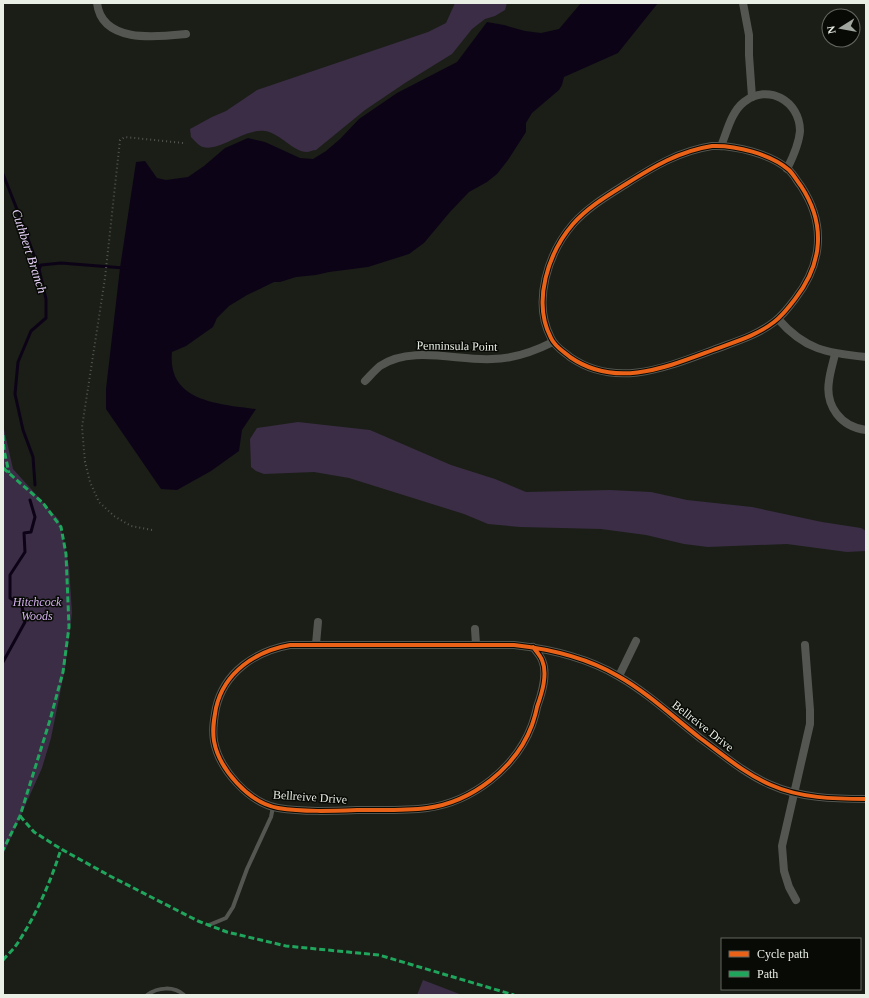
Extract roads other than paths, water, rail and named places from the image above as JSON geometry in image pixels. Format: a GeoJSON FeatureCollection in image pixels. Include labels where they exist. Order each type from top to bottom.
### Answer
{"type":"FeatureCollection","features":[{"type":"Feature","properties":{"kind":"street"},"geometry":{"type":"LineString","coordinates":[[97,3],[99,13],[103,19],[113,29],[120,32],[152,36],[186,34]]}},
{"type":"Feature","properties":{"kind":"street"},"geometry":{"type":"LineString","coordinates":[[743,3],[749,35],[752,97]]}},
{"type":"Feature","properties":{"kind":"street"},"geometry":{"type":"LineString","coordinates":[[721,146],[735,112],[744,102],[752,97],[764,94],[778,96],[790,104],[797,115],[799,126],[799,138],[796,149],[787,169]]}},
{"type":"Feature","properties":{"kind":"street"},"geometry":{"type":"LineString","coordinates":[[721,146],[753,152],[774,160],[787,169],[806,194],[816,220],[819,238],[815,260],[806,283],[778,319],[765,328],[745,338],[675,364],[649,371],[626,374],[582,364],[558,348],[553,342],[549,335],[543,308],[545,282],[548,269],[558,246],[572,225],[603,198],[666,160],[698,148],[721,146]]}},
{"type":"Feature","properties":{"kind":"street"},"geometry":{"type":"LineString","coordinates":[[778,319],[795,336],[817,349],[835,354],[866,358]]}},
{"type":"Feature","properties":{"kind":"street","name":"Penninsula Point"},"geometry":{"type":"LineString","coordinates":[[365,381],[382,366],[398,359],[431,355],[490,360],[503,359],[526,354],[553,342]]}},
{"type":"Feature","properties":{"kind":"street"},"geometry":{"type":"LineString","coordinates":[[835,354],[828,390],[832,406],[836,414],[846,424],[866,430]]}},
{"type":"Feature","properties":{"kind":"street"},"geometry":{"type":"LineString","coordinates":[[316,644],[318,622]]}},
{"type":"Feature","properties":{"kind":"street"},"geometry":{"type":"LineString","coordinates":[[475,629],[476,644]]}},
{"type":"Feature","properties":{"kind":"street"},"geometry":{"type":"LineString","coordinates":[[619,676],[636,641]]}},
{"type":"Feature","properties":{"kind":"street","name":"Bellreive Drive"},"geometry":{"type":"LineString","coordinates":[[533,647],[542,658],[544,668],[542,693],[532,725],[520,747],[502,770],[480,788],[448,803],[428,808],[414,809],[310,810],[273,806],[257,800],[249,795],[228,772],[220,759],[214,740],[213,731],[213,721],[218,699],[227,681],[238,669],[257,655],[268,650],[290,645],[316,644],[514,645],[533,647],[552,651],[588,662],[619,676],[718,751],[759,780],[772,786],[818,797],[866,799]]}},
{"type":"Feature","properties":{"kind":"street"},"geometry":{"type":"LineString","coordinates":[[796,900],[789,887],[784,871],[782,846],[793,792],[810,724],[805,645]]}},
{"type":"Feature","properties":{"kind":"lane"},"geometry":{"type":"LineString","coordinates":[[209,925],[226,918],[234,907],[250,862],[271,817],[273,806]]}},
{"type":"Feature","properties":{"kind":"lane"},"geometry":{"type":"LineString","coordinates":[[147,995],[151,992],[165,989],[174,989],[184,995]]}},
{"type":"Feature","properties":{"kind":"waterway","name":"Cuthbert Branch"},"geometry":{"type":"LineString","coordinates":[[3,174],[39,269],[46,299],[46,318],[31,331],[18,362],[15,394],[23,430],[33,457],[35,485]]}},
{"type":"Feature","properties":{"kind":"waterway"},"geometry":{"type":"LineString","coordinates":[[39,269],[41,265],[61,263],[124,268]]}},
{"type":"Feature","properties":{"kind":"waterway","name":"Cuthbert Branch"},"geometry":{"type":"LineString","coordinates":[[3,662],[25,622],[22,606],[10,598],[10,575],[25,552],[24,533],[31,532],[35,517],[30,500]]}},
{"type":"Feature","properties":{"kind":"park label","name":"Hitchcock Woods"},"geometry":{"type":"Point","coordinates":[37,609]}}]}
